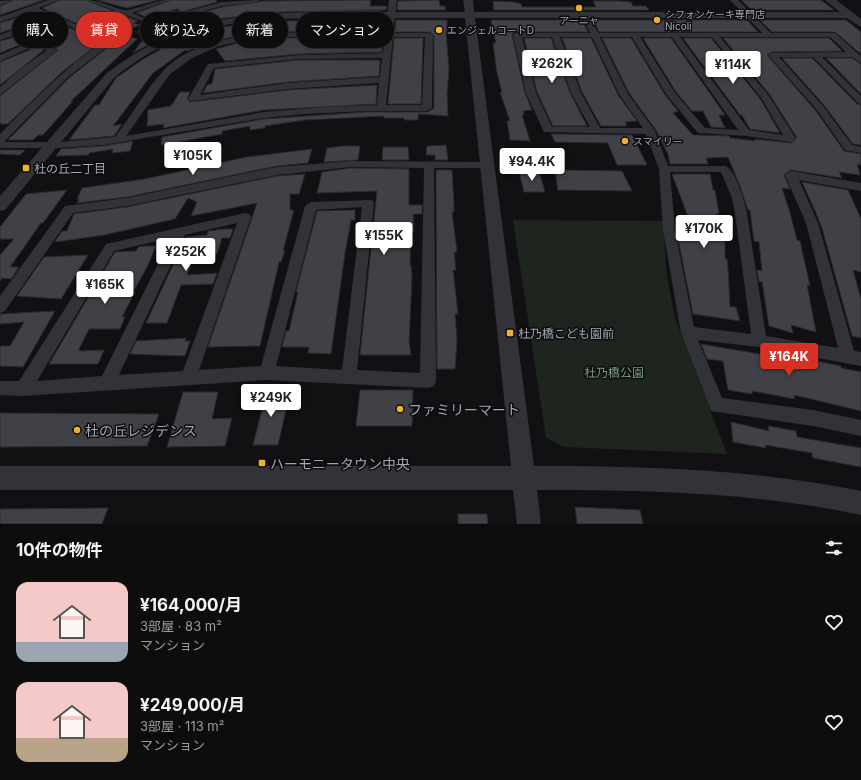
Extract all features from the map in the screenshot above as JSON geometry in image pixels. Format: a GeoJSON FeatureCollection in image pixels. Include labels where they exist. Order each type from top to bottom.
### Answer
{"type":"FeatureCollection","features":[{"type":"Feature","properties":{"kind":"street"},"geometry":{"type":"LineString","coordinates":[[0,3],[9,0]]}},
{"type":"Feature","properties":{"kind":"street"},"geometry":{"type":"LineString","coordinates":[[0,20],[55,0]]}},
{"type":"Feature","properties":{"kind":"street"},"geometry":{"type":"LineString","coordinates":[[94,1],[107,0]]}},
{"type":"Feature","properties":{"kind":"street"},"geometry":{"type":"LineString","coordinates":[[127,12],[166,0]]}},
{"type":"Feature","properties":{"kind":"street"},"geometry":{"type":"LineString","coordinates":[[132,16],[152,23],[222,4],[256,0]]}},
{"type":"Feature","properties":{"kind":"street"},"geometry":{"type":"LineString","coordinates":[[392,12],[393,0]]}},
{"type":"Feature","properties":{"kind":"street"},"geometry":{"type":"LineString","coordinates":[[468,0],[529,524]]}},
{"type":"Feature","properties":{"kind":"street"},"geometry":{"type":"LineString","coordinates":[[734,0],[769,35]]}},
{"type":"Feature","properties":{"kind":"street"},"geometry":{"type":"LineString","coordinates":[[830,0],[861,24]]}},
{"type":"Feature","properties":{"kind":"street"},"geometry":{"type":"LineString","coordinates":[[94,1],[122,12]]}},
{"type":"Feature","properties":{"kind":"street"},"geometry":{"type":"LineString","coordinates":[[0,140],[66,72],[87,56],[111,41],[31,8]]}},
{"type":"Feature","properties":{"kind":"street"},"geometry":{"type":"LineString","coordinates":[[394,15],[849,15]]}},
{"type":"Feature","properties":{"kind":"street"},"geometry":{"type":"LineString","coordinates":[[585,15],[624,94],[650,131],[664,169],[669,230],[688,333],[717,406],[813,418],[861,428]]}},
{"type":"Feature","properties":{"kind":"street"},"geometry":{"type":"LineString","coordinates":[[2,201],[52,146],[110,76],[135,56],[173,36],[208,25],[262,16],[296,16]]}},
{"type":"Feature","properties":{"kind":"street"},"geometry":{"type":"LineString","coordinates":[[0,38],[12,34]]}},
{"type":"Feature","properties":{"kind":"street"},"geometry":{"type":"LineString","coordinates":[[118,140],[167,72],[189,56],[212,46],[235,40],[266,35],[296,35]]}},
{"type":"Feature","properties":{"kind":"street"},"geometry":{"type":"LineString","coordinates":[[0,145],[52,146],[118,140],[263,115],[324,109],[381,107],[427,108],[429,35],[394,35]]}},
{"type":"Feature","properties":{"kind":"street"},"geometry":{"type":"LineString","coordinates":[[650,131],[548,130],[531,94],[517,35],[832,35],[858,57]]}},
{"type":"Feature","properties":{"kind":"street"},"geometry":{"type":"LineString","coordinates":[[556,35],[576,92],[597,131]]}},
{"type":"Feature","properties":{"kind":"street"},"geometry":{"type":"LineString","coordinates":[[635,35],[671,94],[702,131],[746,133],[791,139],[766,98],[715,36]]}},
{"type":"Feature","properties":{"kind":"street"},"geometry":{"type":"LineString","coordinates":[[675,36],[746,133]]}},
{"type":"Feature","properties":{"kind":"street"},"geometry":{"type":"LineString","coordinates":[[0,58],[23,48]]}},
{"type":"Feature","properties":{"kind":"street"},"geometry":{"type":"LineString","coordinates":[[0,92],[21,73],[53,50],[49,48]]}},
{"type":"Feature","properties":{"kind":"street"},"geometry":{"type":"LineString","coordinates":[[381,107],[387,48]]}},
{"type":"Feature","properties":{"kind":"street"},"geometry":{"type":"LineString","coordinates":[[858,57],[815,54],[772,55],[820,108],[849,148],[861,150]]}},
{"type":"Feature","properties":{"kind":"street"},"geometry":{"type":"LineString","coordinates":[[815,54],[861,101]]}},
{"type":"Feature","properties":{"kind":"street"},"geometry":{"type":"LineString","coordinates":[[384,80],[334,81],[271,87],[193,99],[211,66],[299,57],[386,55]]}},
{"type":"Feature","properties":{"kind":"street"},"geometry":{"type":"LineString","coordinates":[[0,307],[68,210],[127,202],[277,171],[351,164],[488,165]]}},
{"type":"Feature","properties":{"kind":"street"},"geometry":{"type":"LineString","coordinates":[[0,388],[23,389],[267,373],[428,381],[429,164]]}},
{"type":"Feature","properties":{"kind":"street"},"geometry":{"type":"LineString","coordinates":[[664,169],[725,169],[739,205],[759,341]]}},
{"type":"Feature","properties":{"kind":"street"},"geometry":{"type":"LineString","coordinates":[[688,333],[759,341],[854,358],[812,223],[791,175],[861,187]]}},
{"type":"Feature","properties":{"kind":"street"},"geometry":{"type":"LineString","coordinates":[[267,373],[311,206],[368,204],[349,377]]}},
{"type":"Feature","properties":{"kind":"street"},"geometry":{"type":"LineString","coordinates":[[23,389],[110,247],[245,217],[188,379]]}},
{"type":"Feature","properties":{"kind":"street"},"geometry":{"type":"LineString","coordinates":[[107,383],[180,232]]}},
{"type":"Feature","properties":{"kind":"street"},"geometry":{"type":"LineString","coordinates":[[0,478],[524,478],[688,480],[786,491],[861,503]]}},
{"type":"Feature","properties":{"kind":"green space"},"geometry":{"type":"Polygon","coordinates":[[[140,30],[140,35],[133,32],[140,30]]]}},
{"type":"Feature","properties":{"kind":"green space","name":"杜乃橋公園"},"geometry":{"type":"Polygon","coordinates":[[[513,220],[663,221],[667,276],[675,318],[727,454],[564,447],[546,438],[513,220]]]}},
{"type":"Feature","properties":{"kind":"building"},"geometry":{"type":"Polygon","coordinates":[[[14,0],[44,0],[0,15],[0,6],[14,0]]]}},
{"type":"Feature","properties":{"kind":"building"},"geometry":{"type":"Polygon","coordinates":[[[60,0],[86,0],[116,12],[76,12],[76,23],[68,20],[68,12],[51,12],[42,8],[60,0]]]}},
{"type":"Feature","properties":{"kind":"building"},"geometry":{"type":"Polygon","coordinates":[[[97,0],[158,0],[127,8],[97,0]]]}},
{"type":"Feature","properties":{"kind":"building"},"geometry":{"type":"Polygon","coordinates":[[[171,0],[216,0],[217,2],[181,12],[178,9],[165,12],[140,12],[140,15],[136,13],[171,0]]]}},
{"type":"Feature","properties":{"kind":"building"},"geometry":{"type":"Polygon","coordinates":[[[371,0],[370,6],[387,6],[386,10],[232,12],[232,17],[224,18],[224,12],[204,12],[222,7],[264,1],[371,0]]]}},
{"type":"Feature","properties":{"kind":"building"},"geometry":{"type":"Polygon","coordinates":[[[439,0],[440,6],[445,6],[446,10],[397,10],[398,1],[439,0]]]}},
{"type":"Feature","properties":{"kind":"building"},"geometry":{"type":"Polygon","coordinates":[[[741,0],[821,0],[834,10],[752,10],[741,0]]]}},
{"type":"Feature","properties":{"kind":"building"},"geometry":{"type":"Polygon","coordinates":[[[493,1],[513,2],[521,4],[522,7],[596,7],[593,1],[619,1],[631,2],[633,6],[646,6],[649,10],[494,10],[493,1]]]}},
{"type":"Feature","properties":{"kind":"building"},"geometry":{"type":"Polygon","coordinates":[[[12,19],[12,29],[0,33],[0,23],[12,19]]]}},
{"type":"Feature","properties":{"kind":"building"},"geometry":{"type":"Polygon","coordinates":[[[132,19],[138,21],[133,23],[140,25],[132,28],[132,19]]]}},
{"type":"Feature","properties":{"kind":"building"},"geometry":{"type":"Polygon","coordinates":[[[396,20],[447,20],[446,33],[449,69],[447,93],[448,116],[418,114],[418,120],[384,118],[384,116],[305,120],[265,126],[265,128],[250,130],[250,126],[222,131],[222,134],[161,145],[162,137],[264,119],[366,112],[428,112],[434,108],[434,35],[429,32],[395,32],[396,20]]]}},
{"type":"Feature","properties":{"kind":"building"},"geometry":{"type":"Polygon","coordinates":[[[491,20],[582,20],[588,32],[513,32],[512,35],[525,93],[532,110],[523,111],[524,115],[522,115],[530,141],[510,140],[507,121],[510,121],[500,92],[502,92],[497,73],[493,43],[496,43],[491,20]]]}},
{"type":"Feature","properties":{"kind":"building"},"geometry":{"type":"Polygon","coordinates":[[[593,20],[747,20],[758,32],[599,32],[593,20]]]}},
{"type":"Feature","properties":{"kind":"building"},"geometry":{"type":"Polygon","coordinates":[[[760,20],[846,20],[861,32],[861,54],[835,32],[772,32],[760,20]]]}},
{"type":"Feature","properties":{"kind":"building"},"geometry":{"type":"Polygon","coordinates":[[[288,21],[296,21],[296,32],[288,32],[288,21]]]}},
{"type":"Feature","properties":{"kind":"building"},"geometry":{"type":"Polygon","coordinates":[[[232,26],[232,37],[224,39],[224,27],[232,26]]]}},
{"type":"Feature","properties":{"kind":"building"},"geometry":{"type":"Polygon","coordinates":[[[68,27],[76,31],[76,48],[93,48],[62,72],[8,124],[0,124],[0,96],[58,50],[54,48],[68,48],[68,27]]]}},
{"type":"Feature","properties":{"kind":"building"},"geometry":{"type":"Polygon","coordinates":[[[132,37],[137,39],[132,44],[132,37]]]}},
{"type":"Feature","properties":{"kind":"building"},"geometry":{"type":"Polygon","coordinates":[[[12,38],[12,48],[0,53],[0,41],[12,38]]]}},
{"type":"Feature","properties":{"kind":"building"},"geometry":{"type":"Polygon","coordinates":[[[288,38],[296,38],[296,48],[382,48],[382,52],[299,54],[225,61],[216,49],[232,45],[232,48],[288,48],[288,38]]]}},
{"type":"Feature","properties":{"kind":"building"},"geometry":{"type":"Polygon","coordinates":[[[394,38],[423,38],[421,104],[388,104],[394,38]]]}},
{"type":"Feature","properties":{"kind":"building"},"geometry":{"type":"Polygon","coordinates":[[[524,38],[551,38],[570,93],[587,126],[553,126],[537,92],[524,38]]]}},
{"type":"Feature","properties":{"kind":"building"},"geometry":{"type":"Polygon","coordinates":[[[562,38],[591,38],[618,95],[637,121],[625,122],[627,126],[601,126],[582,92],[562,38]]]}},
{"type":"Feature","properties":{"kind":"building"},"geometry":{"type":"Polygon","coordinates":[[[602,38],[631,38],[665,95],[678,111],[673,113],[693,135],[729,136],[730,138],[756,141],[754,139],[791,143],[797,138],[770,95],[723,38],[829,38],[842,51],[772,52],[767,55],[816,111],[844,151],[861,154],[861,165],[857,164],[860,175],[839,172],[842,178],[791,170],[784,175],[790,189],[782,188],[797,240],[800,241],[810,286],[807,285],[816,332],[791,325],[793,333],[769,326],[762,282],[759,282],[757,270],[762,271],[759,242],[754,241],[750,210],[748,210],[728,157],[706,158],[708,164],[670,164],[668,154],[656,130],[629,93],[602,38]]]}},
{"type":"Feature","properties":{"kind":"building"},"geometry":{"type":"Polygon","coordinates":[[[643,38],[671,38],[725,115],[719,115],[725,128],[711,127],[703,111],[692,111],[676,92],[643,38]]]}},
{"type":"Feature","properties":{"kind":"building"},"geometry":{"type":"Polygon","coordinates":[[[683,38],[711,38],[761,100],[780,133],[750,129],[742,115],[740,115],[683,38]]]}},
{"type":"Feature","properties":{"kind":"building"},"geometry":{"type":"Polygon","coordinates":[[[140,44],[140,48],[142,48],[133,53],[140,44]]]}},
{"type":"Feature","properties":{"kind":"building"},"geometry":{"type":"Polygon","coordinates":[[[35,48],[44,50],[0,85],[0,62],[35,48]]]}},
{"type":"Feature","properties":{"kind":"building"},"geometry":{"type":"Polygon","coordinates":[[[107,48],[127,48],[71,101],[73,101],[43,135],[38,135],[33,140],[8,140],[70,77],[107,48]]]}},
{"type":"Feature","properties":{"kind":"building"},"geometry":{"type":"Polygon","coordinates":[[[163,48],[195,48],[187,51],[185,50],[153,73],[113,126],[122,124],[114,136],[69,140],[95,105],[99,105],[116,78],[163,48]]]}},
{"type":"Feature","properties":{"kind":"building"},"geometry":{"type":"Polygon","coordinates":[[[782,58],[812,58],[857,104],[861,105],[861,145],[853,144],[824,105],[782,58]]]}},
{"type":"Feature","properties":{"kind":"building"},"geometry":{"type":"Polygon","coordinates":[[[826,58],[852,58],[861,64],[861,94],[826,58]]]}},
{"type":"Feature","properties":{"kind":"building"},"geometry":{"type":"Polygon","coordinates":[[[299,60],[380,60],[379,76],[288,82],[203,93],[207,85],[212,84],[215,69],[299,60]]]}},
{"type":"Feature","properties":{"kind":"building"},"geometry":{"type":"Polygon","coordinates":[[[377,85],[376,104],[264,110],[163,128],[164,124],[147,126],[148,110],[171,106],[180,92],[190,92],[187,99],[190,102],[288,90],[377,85]]]}},
{"type":"Feature","properties":{"kind":"building"},"geometry":{"type":"Polygon","coordinates":[[[551,134],[632,135],[647,165],[617,165],[608,143],[555,142],[551,134]]]}},
{"type":"Feature","properties":{"kind":"building"},"geometry":{"type":"Polygon","coordinates":[[[133,141],[130,151],[112,153],[113,149],[89,153],[88,155],[56,156],[61,149],[103,146],[133,141]]]}},
{"type":"Feature","properties":{"kind":"building"},"geometry":{"type":"Polygon","coordinates":[[[446,145],[448,160],[435,160],[435,155],[426,155],[427,146],[446,145]]]}},
{"type":"Feature","properties":{"kind":"building"},"geometry":{"type":"Polygon","coordinates":[[[360,146],[358,160],[324,162],[327,148],[360,146]]]}},
{"type":"Feature","properties":{"kind":"building"},"geometry":{"type":"Polygon","coordinates":[[[383,147],[408,147],[409,160],[382,160],[383,147]]]}},
{"type":"Feature","properties":{"kind":"building"},"geometry":{"type":"Polygon","coordinates":[[[312,149],[308,163],[277,166],[127,197],[77,203],[79,199],[77,199],[82,188],[145,179],[247,157],[312,149]]]}},
{"type":"Feature","properties":{"kind":"building"},"geometry":{"type":"Polygon","coordinates":[[[0,150],[25,150],[20,155],[0,154],[0,150]]]}},
{"type":"Feature","properties":{"kind":"building"},"geometry":{"type":"Polygon","coordinates":[[[351,168],[409,169],[409,205],[422,205],[422,214],[413,214],[414,232],[411,232],[410,265],[412,277],[409,342],[411,355],[360,355],[377,191],[317,193],[322,172],[351,168]]]}},
{"type":"Feature","properties":{"kind":"building"},"geometry":{"type":"Polygon","coordinates":[[[436,170],[452,170],[454,212],[452,212],[457,252],[454,252],[456,270],[453,270],[458,314],[455,314],[457,341],[455,369],[437,369],[436,170]]]}},
{"type":"Feature","properties":{"kind":"building"},"geometry":{"type":"Polygon","coordinates":[[[555,170],[622,171],[632,191],[558,190],[555,170]]]}},
{"type":"Feature","properties":{"kind":"building"},"geometry":{"type":"Polygon","coordinates":[[[519,171],[539,171],[545,192],[524,192],[519,171]]]}},
{"type":"Feature","properties":{"kind":"building"},"geometry":{"type":"Polygon","coordinates":[[[305,174],[299,194],[290,194],[290,210],[294,210],[283,251],[285,251],[281,262],[279,262],[260,346],[208,347],[257,203],[191,216],[197,202],[188,198],[175,219],[104,235],[55,242],[62,231],[67,231],[74,214],[127,207],[277,176],[305,174]]]}},
{"type":"Feature","properties":{"kind":"building"},"geometry":{"type":"Polygon","coordinates":[[[672,174],[710,174],[713,190],[715,190],[719,214],[716,214],[722,240],[725,241],[725,259],[727,259],[728,268],[730,307],[736,307],[740,321],[693,314],[678,238],[684,236],[683,231],[692,227],[672,174]]]}},
{"type":"Feature","properties":{"kind":"building"},"geometry":{"type":"Polygon","coordinates":[[[802,182],[848,190],[861,219],[861,272],[853,270],[861,299],[861,338],[852,336],[822,228],[802,182]]]}},
{"type":"Feature","properties":{"kind":"building"},"geometry":{"type":"Polygon","coordinates":[[[67,190],[43,223],[41,223],[10,267],[19,267],[11,279],[2,278],[0,281],[0,255],[14,239],[0,239],[0,227],[26,194],[67,190]]]}},
{"type":"Feature","properties":{"kind":"building"},"geometry":{"type":"Polygon","coordinates":[[[355,210],[355,220],[351,220],[345,253],[331,354],[308,353],[309,347],[282,347],[286,331],[289,331],[298,292],[296,292],[317,211],[355,210]]]}},
{"type":"Feature","properties":{"kind":"building"},"geometry":{"type":"Polygon","coordinates":[[[233,229],[230,238],[222,238],[217,254],[195,254],[187,275],[217,273],[213,284],[181,285],[167,323],[146,323],[186,237],[207,235],[208,231],[233,229]]]}},
{"type":"Feature","properties":{"kind":"building"},"geometry":{"type":"Polygon","coordinates":[[[156,246],[122,317],[125,317],[120,329],[89,329],[79,349],[79,351],[104,350],[98,364],[49,364],[115,252],[136,251],[138,247],[156,246]]]}},
{"type":"Feature","properties":{"kind":"building"},"geometry":{"type":"Polygon","coordinates":[[[88,255],[61,299],[17,296],[44,257],[88,255]]]}},
{"type":"Feature","properties":{"kind":"building"},"geometry":{"type":"Polygon","coordinates":[[[55,311],[23,367],[0,366],[0,346],[10,346],[24,322],[0,324],[0,314],[55,311]]]}},
{"type":"Feature","properties":{"kind":"building"},"geometry":{"type":"Polygon","coordinates":[[[186,338],[185,341],[190,341],[185,356],[130,354],[136,341],[186,338]]]}},
{"type":"Feature","properties":{"kind":"building"},"geometry":{"type":"Polygon","coordinates":[[[701,344],[812,363],[812,360],[861,372],[861,411],[794,395],[795,399],[752,391],[752,394],[728,390],[723,361],[707,359],[701,344]]]}},
{"type":"Feature","properties":{"kind":"building"},"geometry":{"type":"Polygon","coordinates":[[[360,390],[413,390],[412,426],[356,426],[360,390]]]}},
{"type":"Feature","properties":{"kind":"building"},"geometry":{"type":"Polygon","coordinates":[[[183,392],[218,392],[212,419],[232,418],[225,446],[167,447],[183,392]]]}},
{"type":"Feature","properties":{"kind":"building"},"geometry":{"type":"Polygon","coordinates":[[[264,392],[290,392],[278,445],[253,445],[262,410],[258,410],[264,392]]]}},
{"type":"Feature","properties":{"kind":"building","name":"杜の丘レジデンス"},"geometry":{"type":"Polygon","coordinates":[[[0,413],[159,414],[147,446],[0,447],[0,413]]]}},
{"type":"Feature","properties":{"kind":"building"},"geometry":{"type":"Polygon","coordinates":[[[731,422],[769,431],[768,426],[796,431],[797,437],[861,448],[861,467],[813,458],[812,453],[765,445],[766,448],[733,442],[731,422]]]}},
{"type":"Feature","properties":{"kind":"building"},"geometry":{"type":"Polygon","coordinates":[[[575,507],[640,510],[643,524],[577,524],[575,507]]]}},
{"type":"Feature","properties":{"kind":"building"},"geometry":{"type":"Polygon","coordinates":[[[108,508],[102,524],[0,524],[0,509],[108,508]]]}},
{"type":"Feature","properties":{"kind":"building"},"geometry":{"type":"Polygon","coordinates":[[[458,514],[487,514],[488,524],[458,524],[458,514]]]}},
{"type":"Feature","properties":{"kind":"place","name":"アーニャ"},"geometry":{"type":"Point","coordinates":[579,8]}},
{"type":"Feature","properties":{"kind":"place","name":"シフォンケーキ専門店 Nicoli"},"geometry":{"type":"Point","coordinates":[657,20]}},
{"type":"Feature","properties":{"kind":"place","name":"エンジェルコートD"},"geometry":{"type":"Point","coordinates":[439,30]}},
{"type":"Feature","properties":{"kind":"place","name":"スマイリー"},"geometry":{"type":"Point","coordinates":[625,141]}},
{"type":"Feature","properties":{"kind":"place","name":"杜の丘二丁目"},"geometry":{"type":"Point","coordinates":[26,168]}},
{"type":"Feature","properties":{"kind":"place","name":"杜乃橋こども園前"},"geometry":{"type":"Point","coordinates":[510,333]}},
{"type":"Feature","properties":{"kind":"place","name":"ファミリーマート"},"geometry":{"type":"Point","coordinates":[400,409]}},
{"type":"Feature","properties":{"kind":"place","name":"杜の丘レジデンス"},"geometry":{"type":"Point","coordinates":[77,430]}},
{"type":"Feature","properties":{"kind":"place","name":"ハーモニータウン中央"},"geometry":{"type":"Point","coordinates":[262,463]}}]}
